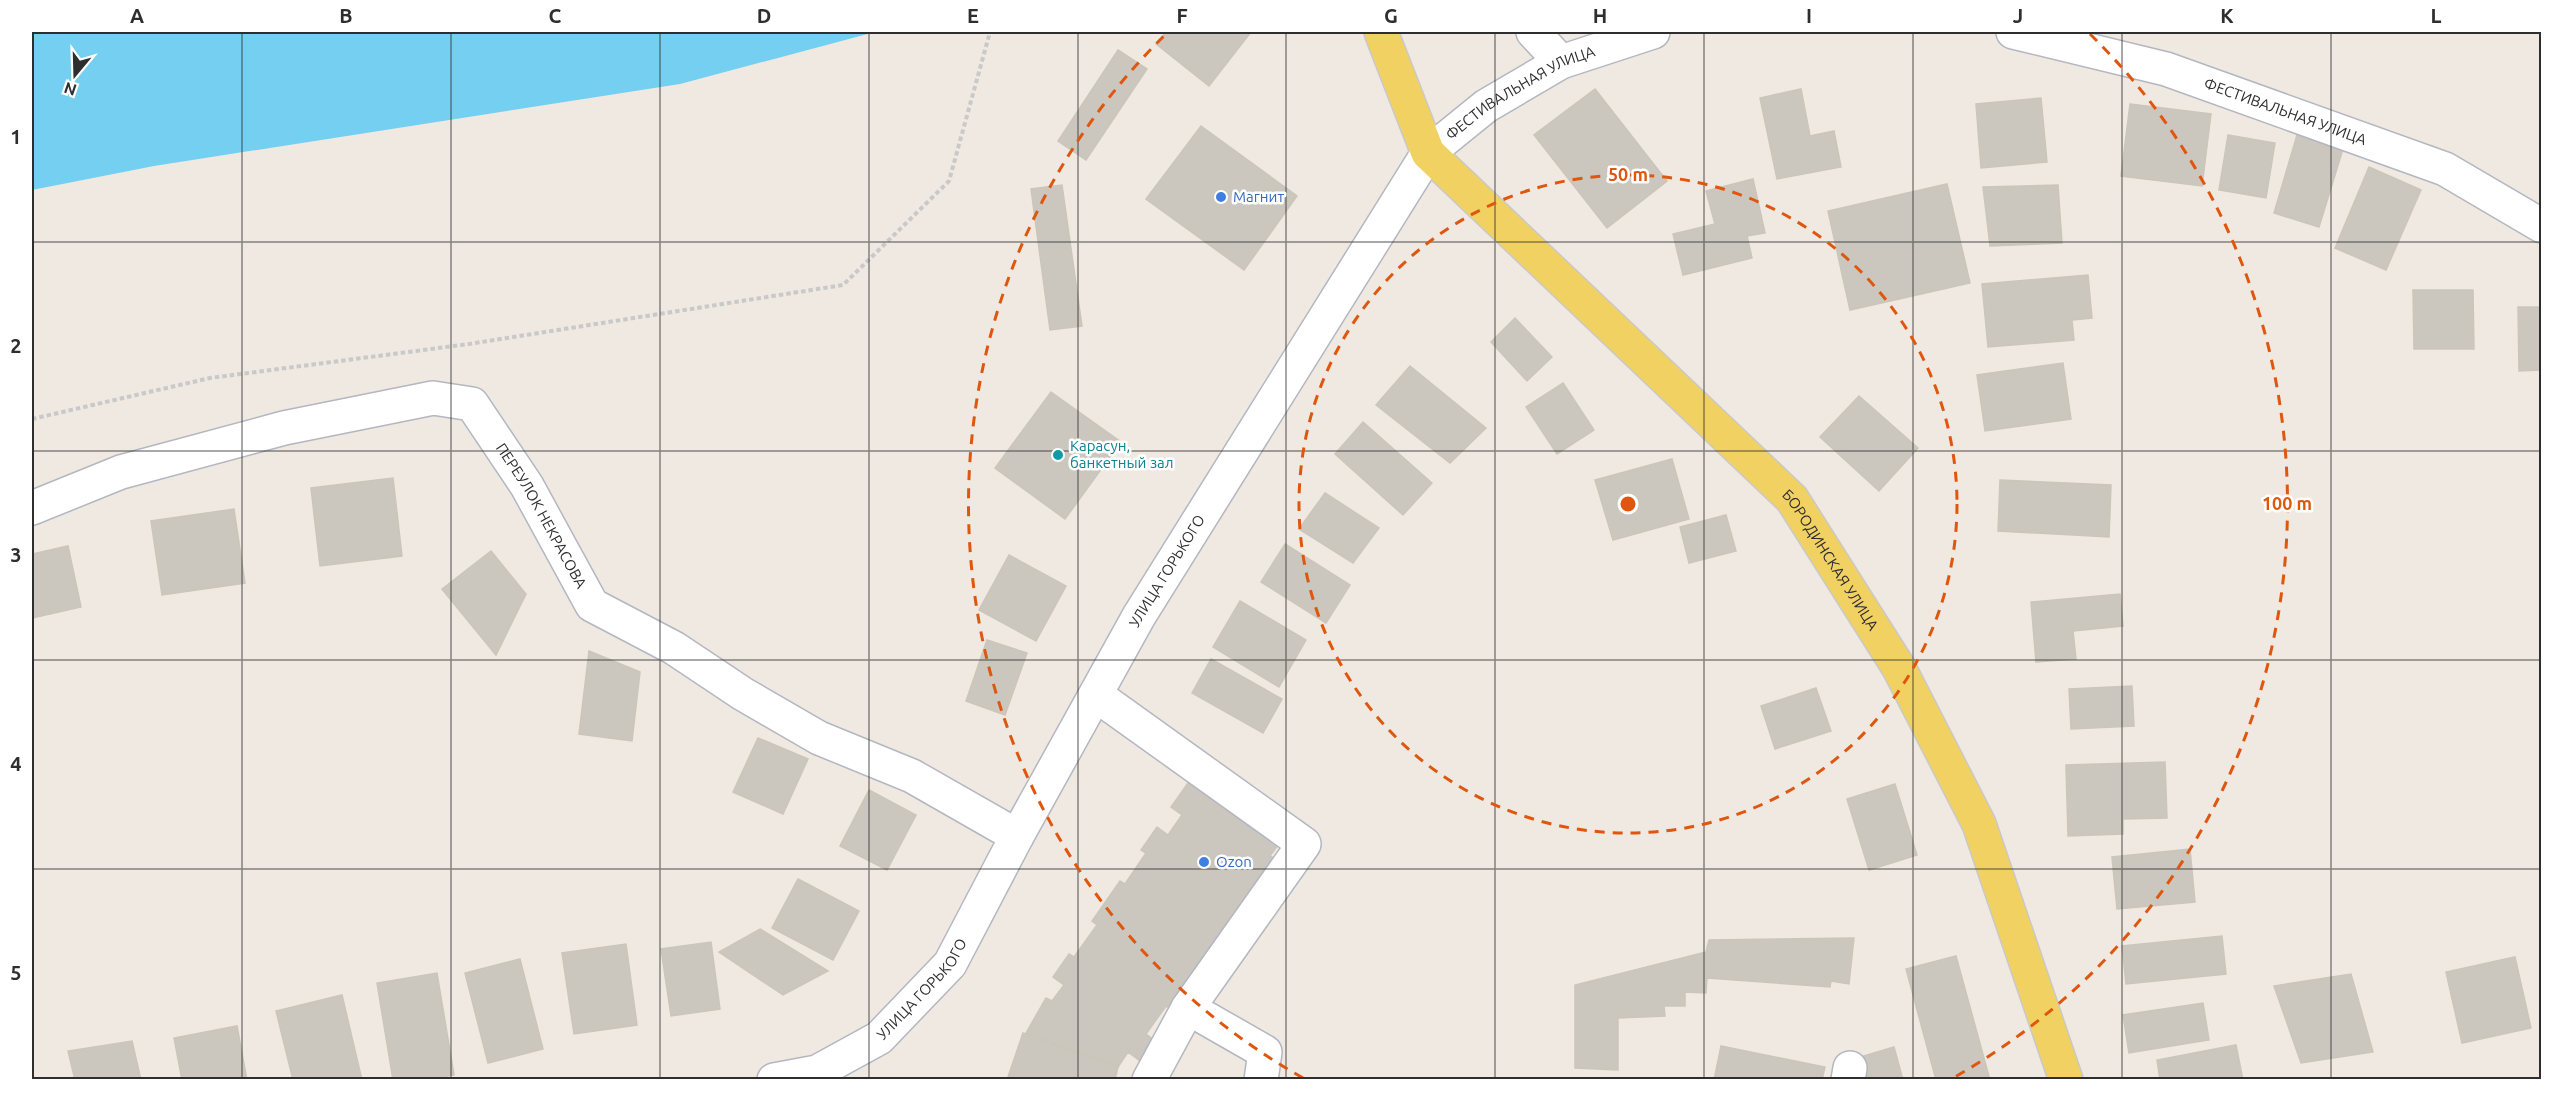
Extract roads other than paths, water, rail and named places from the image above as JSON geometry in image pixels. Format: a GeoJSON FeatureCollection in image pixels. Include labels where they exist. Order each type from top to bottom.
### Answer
{"type":"FeatureCollection","features":[{"type":"Feature","properties":{"kind":"main road"},"geometry":{"type":"LineString","coordinates":[[1381,32],[1428,153]]}},
{"type":"Feature","properties":{"kind":"main road","name":"БОРОДИНСКАЯ УЛИЦА"},"geometry":{"type":"LineString","coordinates":[[1428,153],[1792,499],[1899,668],[1979,824],[2066,1080]]}},
{"type":"Feature","properties":{"kind":"street"},"geometry":{"type":"LineString","coordinates":[[1533,32],[1561,62]]}},
{"type":"Feature","properties":{"kind":"street","name":"ФЕСТИВАЛЬНАЯ УЛИЦА"},"geometry":{"type":"LineString","coordinates":[[1428,153],[1486,106],[1561,62],[1653,32]]}},
{"type":"Feature","properties":{"kind":"street","name":"ФЕСТИВАЛЬНАЯ УЛИЦА"},"geometry":{"type":"LineString","coordinates":[[2013,32],[2166,69],[2445,169],[2541,226]]}},
{"type":"Feature","properties":{"kind":"street","name":"УЛИЦА ГОРЬКОГО"},"geometry":{"type":"LineString","coordinates":[[774,1080],[817,1076],[879,1038],[950,964],[1017,836],[1139,616],[1428,153]]}},
{"type":"Feature","properties":{"kind":"street","name":"ПЕРЕУЛОК НЕКРАСОВА"},"geometry":{"type":"LineString","coordinates":[[32,508],[121,472],[284,428],[433,398],[471,404],[527,486],[592,605],[674,648],[743,694],[819,738],[912,776],[1017,836]]}},
{"type":"Feature","properties":{"kind":"street"},"geometry":{"type":"LineString","coordinates":[[1096,694],[1304,844],[1188,1008],[1149,1080]]}},
{"type":"Feature","properties":{"kind":"street"},"geometry":{"type":"LineString","coordinates":[[1188,1008],[1265,1052],[1261,1080]]}},
{"type":"Feature","properties":{"kind":"water"},"geometry":{"type":"Polygon","coordinates":[[[32,32],[875,32],[680,84],[154,166],[32,190],[32,32]]]}},
{"type":"Feature","properties":{"kind":"place","name":"Магнит"},"geometry":{"type":"Point","coordinates":[1221,197]}},
{"type":"Feature","properties":{"kind":"place","name":"Карасун, банкетный зал"},"geometry":{"type":"Point","coordinates":[1058,455]}},
{"type":"Feature","properties":{"kind":"place","name":"Ozon"},"geometry":{"type":"Point","coordinates":[1204,862]}}]}
